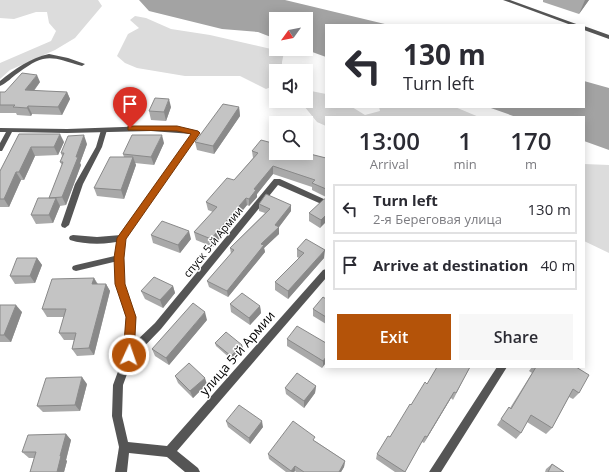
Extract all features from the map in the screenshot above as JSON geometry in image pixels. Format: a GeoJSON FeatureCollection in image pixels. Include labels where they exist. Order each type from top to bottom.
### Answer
{"type":"FeatureCollection","features":[{"type":"Feature","properties":{"kind":"street"},"geometry":{"type":"LineString","coordinates":[[506,0],[573,24]]}},
{"type":"Feature","properties":{"kind":"street"},"geometry":{"type":"LineString","coordinates":[[585,28],[609,37]]}},
{"type":"Feature","properties":{"kind":"street"},"geometry":{"type":"LineString","coordinates":[[0,84],[17,71],[41,58],[55,57],[82,64]]}},
{"type":"Feature","properties":{"kind":"street"},"geometry":{"type":"LineString","coordinates":[[0,130],[104,130],[130,128],[177,129],[196,133],[121,238],[119,258],[120,284],[131,317],[129,355],[118,385],[117,416],[124,447],[121,472]]}},
{"type":"Feature","properties":{"kind":"street"},"geometry":{"type":"LineString","coordinates":[[0,148],[10,130]]}},
{"type":"Feature","properties":{"kind":"street"},"geometry":{"type":"LineString","coordinates":[[65,225],[79,184],[99,147],[104,130]]}},
{"type":"Feature","properties":{"kind":"street","name":"спуск 5-й Армии"},"geometry":{"type":"LineString","coordinates":[[129,355],[158,326],[277,181],[325,203]]}},
{"type":"Feature","properties":{"kind":"street"},"geometry":{"type":"LineString","coordinates":[[73,238],[88,241],[104,241],[121,238]]}},
{"type":"Feature","properties":{"kind":"street"},"geometry":{"type":"LineString","coordinates":[[76,268],[119,258]]}},
{"type":"Feature","properties":{"kind":"street","name":"улица 5-й Армии"},"geometry":{"type":"LineString","coordinates":[[169,452],[325,273]]}},
{"type":"Feature","properties":{"kind":"street"},"geometry":{"type":"LineString","coordinates":[[435,472],[501,368]]}},
{"type":"Feature","properties":{"kind":"street"},"geometry":{"type":"LineString","coordinates":[[124,447],[169,452],[194,472]]}},
{"type":"Feature","properties":{"kind":"shaded area"},"geometry":{"type":"Polygon","coordinates":[[[0,0],[98,0],[102,6],[75,38],[55,50],[10,70],[0,79],[0,63],[51,41],[56,31],[49,23],[47,12],[36,12],[14,19],[0,18],[0,0]]]}},
{"type":"Feature","properties":{"kind":"shaded area"},"geometry":{"type":"Polygon","coordinates":[[[139,0],[285,0],[385,24],[325,24],[325,57],[313,52],[313,12],[269,12],[269,36],[258,32],[222,29],[149,11],[139,0]]]}},
{"type":"Feature","properties":{"kind":"shaded area"},"geometry":{"type":"Polygon","coordinates":[[[135,16],[146,18],[171,29],[210,35],[269,49],[269,56],[283,56],[282,64],[269,64],[269,88],[266,89],[240,76],[185,76],[137,68],[125,63],[117,56],[128,34],[139,28],[130,20],[135,16]]]}},
{"type":"Feature","properties":{"kind":"shaded area"},"geometry":{"type":"Polygon","coordinates":[[[585,81],[609,88],[609,150],[585,141],[585,116],[513,116],[491,108],[585,108],[585,81]]]}},
{"type":"Feature","properties":{"kind":"shaded area"},"geometry":{"type":"Polygon","coordinates":[[[313,91],[325,94],[325,108],[354,108],[365,115],[380,111],[379,108],[457,108],[477,116],[325,116],[325,126],[317,122],[306,108],[313,108],[313,91]]]}},
{"type":"Feature","properties":{"kind":"shaded area"},"geometry":{"type":"Polygon","coordinates":[[[585,164],[609,165],[609,253],[585,241],[585,164]]]}},
{"type":"Feature","properties":{"kind":"building"},"geometry":{"type":"Polygon","coordinates":[[[22,73],[37,75],[25,90],[67,92],[58,107],[28,106],[27,108],[13,107],[15,105],[0,105],[0,92],[5,92],[22,73]]]}},
{"type":"Feature","properties":{"kind":"building"},"geometry":{"type":"Polygon","coordinates":[[[155,98],[169,99],[164,112],[149,111],[155,98]]]}},
{"type":"Feature","properties":{"kind":"building"},"geometry":{"type":"Polygon","coordinates":[[[223,104],[239,107],[213,146],[195,142],[223,104]]]}},
{"type":"Feature","properties":{"kind":"building"},"geometry":{"type":"Polygon","coordinates":[[[19,134],[60,134],[54,147],[31,147],[19,172],[16,172],[4,199],[0,199],[0,171],[19,134]]]}},
{"type":"Feature","properties":{"kind":"building"},"geometry":{"type":"Polygon","coordinates":[[[84,135],[76,157],[78,157],[62,197],[49,198],[63,162],[60,162],[64,153],[61,153],[68,136],[84,135]]]}},
{"type":"Feature","properties":{"kind":"building"},"geometry":{"type":"Polygon","coordinates":[[[132,135],[162,135],[151,157],[123,154],[132,135]]]}},
{"type":"Feature","properties":{"kind":"building"},"geometry":{"type":"Polygon","coordinates":[[[261,140],[269,142],[269,160],[313,160],[313,155],[325,158],[325,189],[312,183],[315,180],[273,166],[254,189],[256,190],[249,199],[246,198],[211,239],[194,232],[217,207],[206,202],[227,178],[234,180],[258,153],[252,151],[261,140]]]}},
{"type":"Feature","properties":{"kind":"building"},"geometry":{"type":"Polygon","coordinates":[[[110,157],[133,157],[121,190],[94,188],[110,157]]]}},
{"type":"Feature","properties":{"kind":"building"},"geometry":{"type":"Polygon","coordinates":[[[266,194],[291,205],[275,225],[279,227],[261,244],[264,245],[227,291],[207,281],[234,250],[230,248],[270,209],[259,204],[266,194]]]}},
{"type":"Feature","properties":{"kind":"building"},"geometry":{"type":"Polygon","coordinates":[[[38,198],[56,198],[49,215],[31,215],[38,198]]]}},
{"type":"Feature","properties":{"kind":"building"},"geometry":{"type":"Polygon","coordinates":[[[325,199],[325,216],[321,220],[309,213],[325,199]]]}},
{"type":"Feature","properties":{"kind":"building"},"geometry":{"type":"Polygon","coordinates":[[[162,221],[189,231],[178,245],[151,235],[162,221]]]}},
{"type":"Feature","properties":{"kind":"building"},"geometry":{"type":"Polygon","coordinates":[[[306,239],[325,250],[288,291],[275,282],[304,253],[297,249],[306,239]]]}},
{"type":"Feature","properties":{"kind":"building"},"geometry":{"type":"Polygon","coordinates":[[[17,258],[37,258],[30,276],[10,276],[17,258]]]}},
{"type":"Feature","properties":{"kind":"building"},"geometry":{"type":"Polygon","coordinates":[[[154,277],[173,286],[160,300],[141,291],[154,277]]]}},
{"type":"Feature","properties":{"kind":"building"},"geometry":{"type":"Polygon","coordinates":[[[94,278],[92,284],[106,284],[89,348],[72,349],[76,333],[59,333],[66,309],[42,309],[52,279],[94,278]]]}},
{"type":"Feature","properties":{"kind":"building"},"geometry":{"type":"Polygon","coordinates":[[[242,293],[260,306],[249,318],[230,304],[242,293]]]}},
{"type":"Feature","properties":{"kind":"building"},"geometry":{"type":"Polygon","coordinates":[[[323,297],[325,298],[325,316],[313,309],[323,297]]]}},
{"type":"Feature","properties":{"kind":"building"},"geometry":{"type":"Polygon","coordinates":[[[193,303],[205,312],[166,358],[152,349],[193,303]]]}},
{"type":"Feature","properties":{"kind":"building"},"geometry":{"type":"Polygon","coordinates":[[[0,305],[16,305],[4,335],[0,335],[0,305]]]}},
{"type":"Feature","properties":{"kind":"building"},"geometry":{"type":"Polygon","coordinates":[[[297,326],[325,342],[325,358],[323,361],[287,339],[297,326]]]}},
{"type":"Feature","properties":{"kind":"building"},"geometry":{"type":"Polygon","coordinates":[[[226,332],[242,345],[231,356],[215,343],[226,332]]]}},
{"type":"Feature","properties":{"kind":"building"},"geometry":{"type":"Polygon","coordinates":[[[189,363],[205,378],[190,391],[175,376],[189,363]]]}},
{"type":"Feature","properties":{"kind":"building"},"geometry":{"type":"Polygon","coordinates":[[[436,368],[469,368],[456,393],[454,392],[427,437],[425,436],[405,472],[377,454],[388,436],[390,437],[425,382],[427,384],[436,368]]]}},
{"type":"Feature","properties":{"kind":"building"},"geometry":{"type":"Polygon","coordinates":[[[535,368],[578,368],[589,375],[579,393],[573,389],[552,428],[531,415],[521,433],[501,419],[509,407],[511,409],[535,368]]]}},
{"type":"Feature","properties":{"kind":"building"},"geometry":{"type":"Polygon","coordinates":[[[297,373],[316,386],[304,401],[285,388],[297,373]]]}},
{"type":"Feature","properties":{"kind":"building"},"geometry":{"type":"Polygon","coordinates":[[[82,377],[75,405],[37,406],[46,378],[82,377]]]}},
{"type":"Feature","properties":{"kind":"building"},"geometry":{"type":"Polygon","coordinates":[[[239,405],[262,421],[249,438],[226,421],[239,405]]]}},
{"type":"Feature","properties":{"kind":"building"},"geometry":{"type":"Polygon","coordinates":[[[293,421],[315,437],[313,440],[345,461],[339,472],[304,472],[295,466],[291,471],[268,454],[293,421]]]}},
{"type":"Feature","properties":{"kind":"building"},"geometry":{"type":"Polygon","coordinates":[[[66,434],[57,472],[30,472],[36,452],[22,452],[28,435],[66,434]]]}},
{"type":"Feature","properties":{"kind":"building"},"geometry":{"type":"Polygon","coordinates":[[[552,464],[564,472],[548,472],[552,464]]]}},
{"type":"Feature","properties":{"kind":"route"},"geometry":{"type":"LineString","coordinates":[[129,355],[131,317],[120,284],[119,258],[121,238],[196,133],[177,129],[130,128]]}}]}
